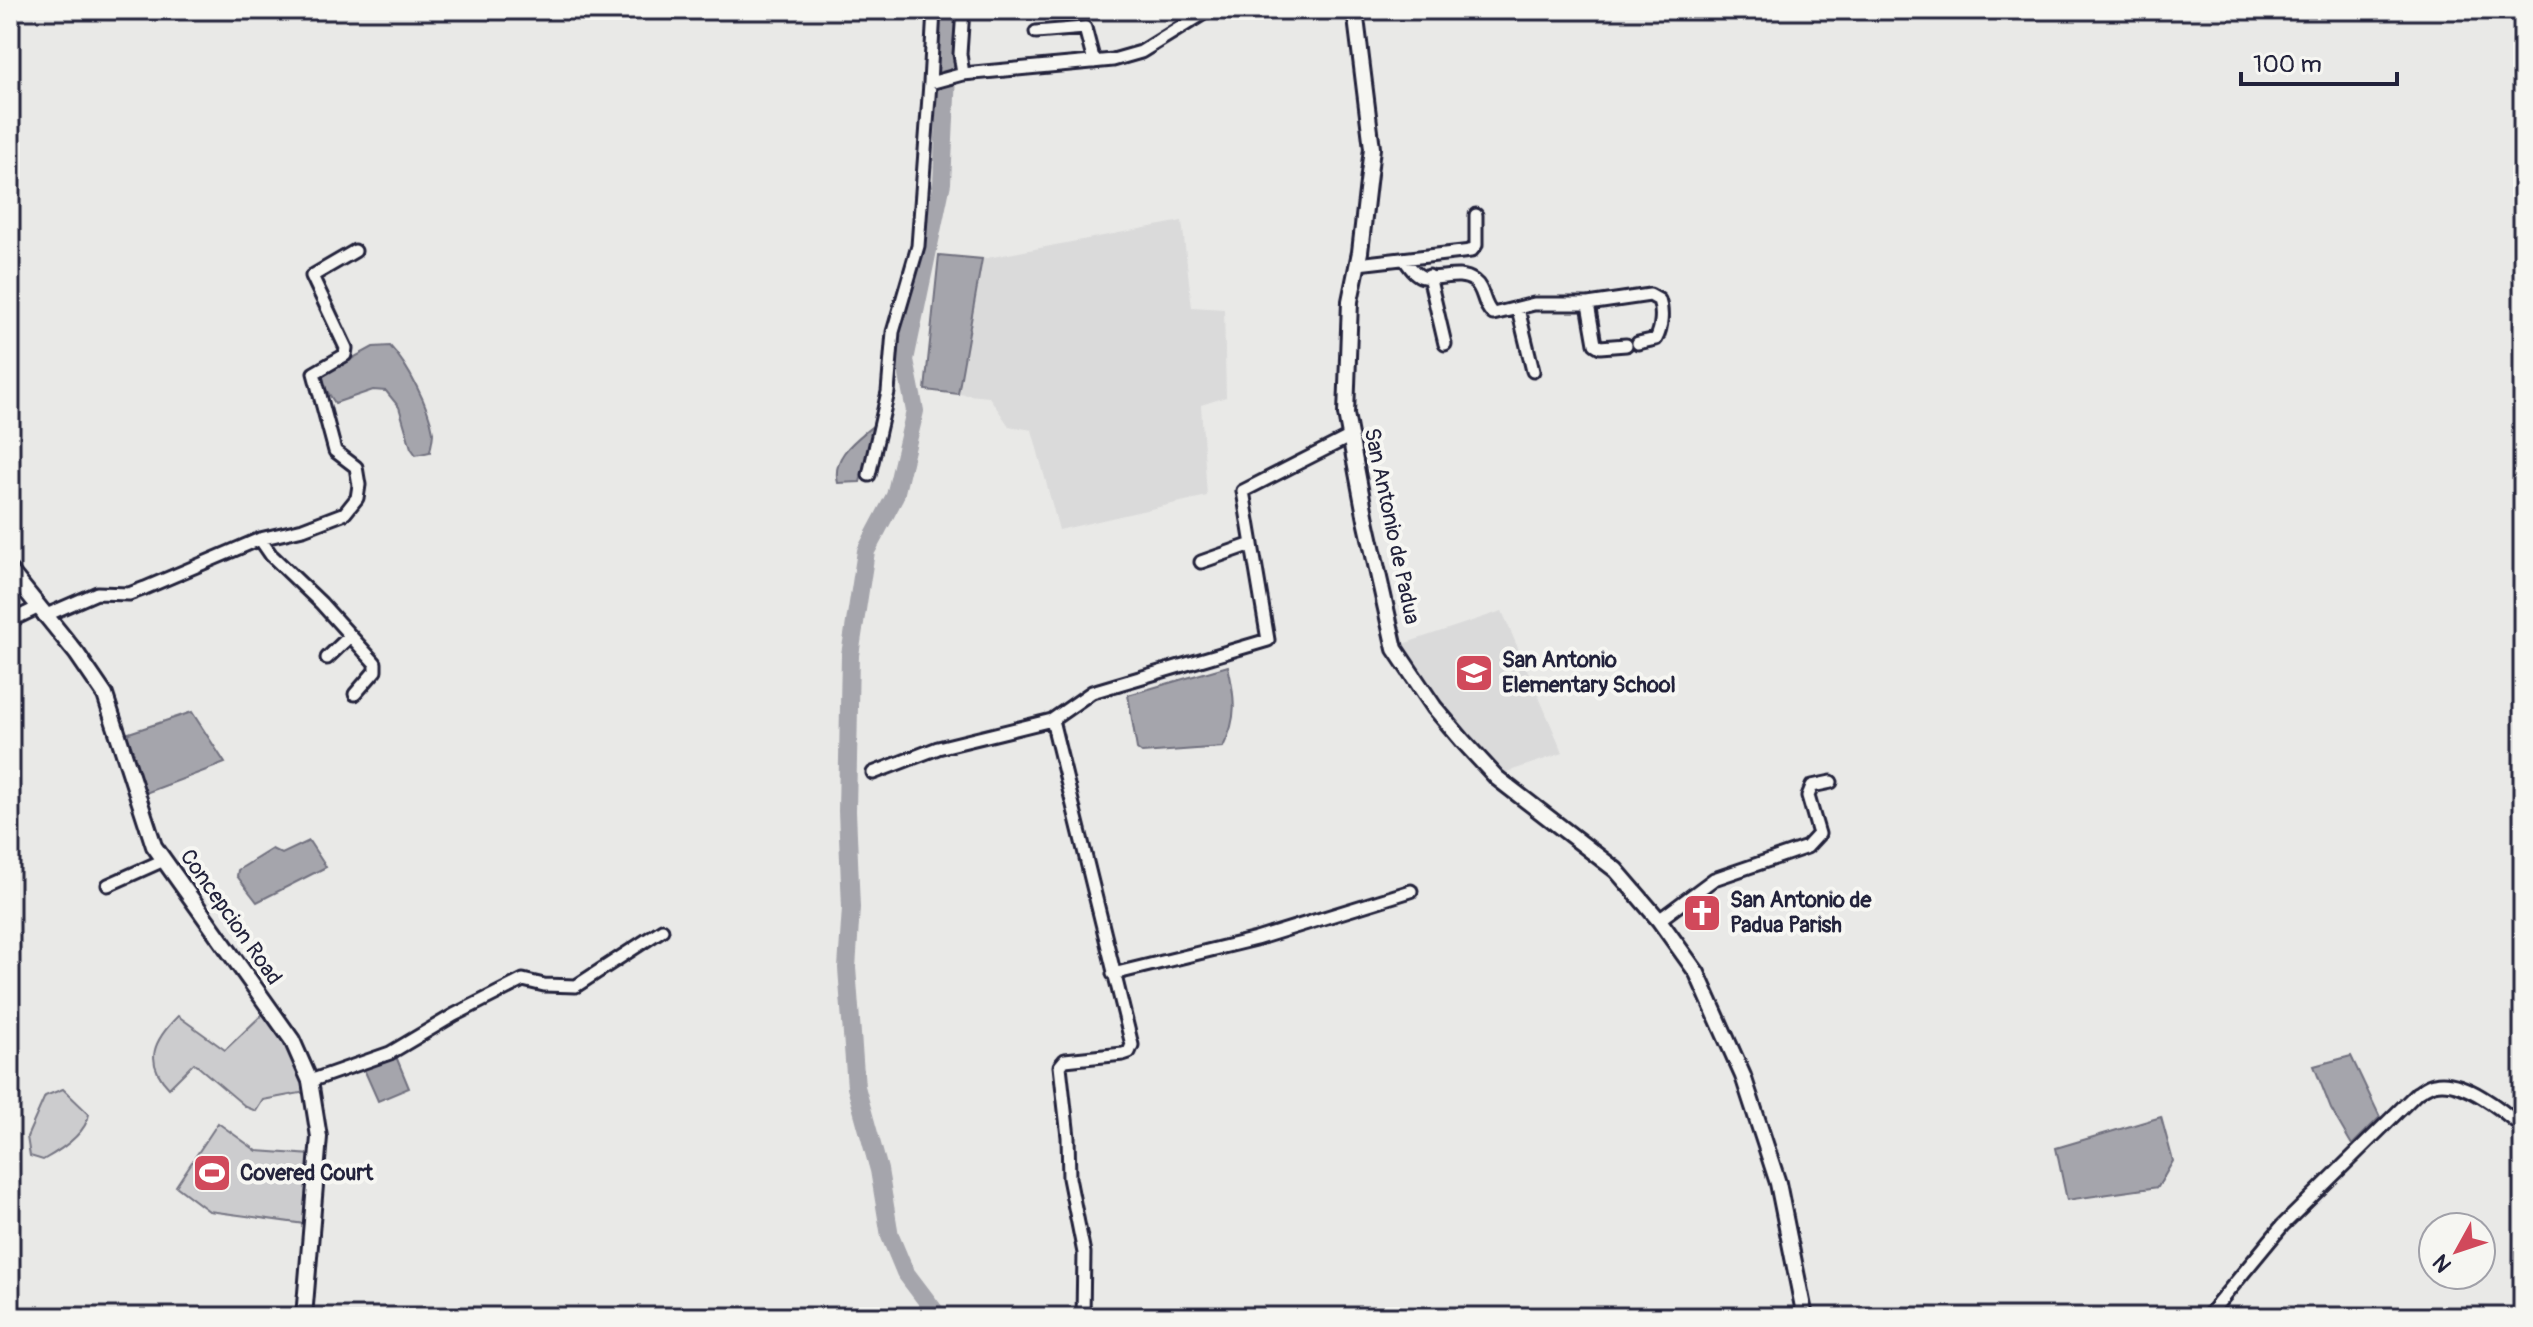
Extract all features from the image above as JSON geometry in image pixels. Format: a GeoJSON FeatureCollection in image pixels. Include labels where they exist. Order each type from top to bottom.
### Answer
{"type":"FeatureCollection","features":[{"type":"Feature","properties":{"kind":"street"},"geometry":{"type":"LineString","coordinates":[[869,475],[888,392],[893,332],[918,246],[933,83],[934,10]]}},
{"type":"Feature","properties":{"kind":"street"},"geometry":{"type":"LineString","coordinates":[[958,76],[963,10]]}},
{"type":"Feature","properties":{"kind":"street"},"geometry":{"type":"LineString","coordinates":[[933,83],[958,76],[1113,60],[1141,52],[1209,10]]}},
{"type":"Feature","properties":{"kind":"street","name":"San Antonio de Padua"},"geometry":{"type":"LineString","coordinates":[[1355,10],[1372,148],[1358,264],[1350,301],[1346,414],[1395,649],[1434,707],[1497,778],[1616,870],[1659,920],[1697,973],[1743,1076],[1778,1183],[1805,1317]]}},
{"type":"Feature","properties":{"kind":"street"},"geometry":{"type":"LineString","coordinates":[[1036,32],[1085,28],[1094,62]]}},
{"type":"Feature","properties":{"kind":"street"},"geometry":{"type":"LineString","coordinates":[[1358,264],[1471,251],[1476,245],[1476,215]]}},
{"type":"Feature","properties":{"kind":"street"},"geometry":{"type":"LineString","coordinates":[[10,621],[97,593],[129,594],[260,539],[303,529],[345,513],[357,498],[359,485],[356,467],[335,451],[314,373],[345,355],[346,348],[312,279],[315,273],[355,251]]}},
{"type":"Feature","properties":{"kind":"street"},"geometry":{"type":"LineString","coordinates":[[1404,259],[1415,272],[1429,276],[1465,276],[1475,282],[1487,309],[1493,314],[1534,304],[1588,304],[1650,295],[1659,300],[1662,307],[1659,333],[1656,339],[1638,343]]}},
{"type":"Feature","properties":{"kind":"street"},"geometry":{"type":"LineString","coordinates":[[1429,276],[1445,344]]}},
{"type":"Feature","properties":{"kind":"street"},"geometry":{"type":"LineString","coordinates":[[1588,304],[1595,344],[1600,347],[1626,345]]}},
{"type":"Feature","properties":{"kind":"street"},"geometry":{"type":"LineString","coordinates":[[1518,309],[1533,371]]}},
{"type":"Feature","properties":{"kind":"street"},"geometry":{"type":"LineString","coordinates":[[873,773],[938,748],[1052,720],[1092,692],[1268,640],[1243,491],[1351,436]]}},
{"type":"Feature","properties":{"kind":"street"},"geometry":{"type":"LineString","coordinates":[[260,539],[271,555],[376,666],[355,694]]}},
{"type":"Feature","properties":{"kind":"street"},"geometry":{"type":"LineString","coordinates":[[1201,562],[1252,544]]}},
{"type":"Feature","properties":{"kind":"street","name":"Concepcion Road"},"geometry":{"type":"LineString","coordinates":[[10,571],[77,654],[105,695],[154,846],[292,1040],[310,1081],[319,1137],[304,1317]]}},
{"type":"Feature","properties":{"kind":"street"},"geometry":{"type":"LineString","coordinates":[[327,658],[350,636]]}},
{"type":"Feature","properties":{"kind":"street"},"geometry":{"type":"LineString","coordinates":[[1052,720],[1132,1045],[1129,1052],[1065,1060],[1060,1072],[1068,1137],[1069,1178],[1084,1253],[1083,1317]]}},
{"type":"Feature","properties":{"kind":"street"},"geometry":{"type":"LineString","coordinates":[[1659,920],[1714,879],[1807,847],[1819,834],[1808,796],[1812,786],[1831,782]]}},
{"type":"Feature","properties":{"kind":"street"},"geometry":{"type":"LineString","coordinates":[[108,885],[164,860]]}},
{"type":"Feature","properties":{"kind":"street"},"geometry":{"type":"LineString","coordinates":[[1113,974],[1256,939],[1411,891]]}},
{"type":"Feature","properties":{"kind":"street"},"geometry":{"type":"LineString","coordinates":[[310,1081],[390,1053],[454,1015],[523,980],[544,985],[576,986],[662,930]]}},
{"type":"Feature","properties":{"kind":"street"},"geometry":{"type":"LineString","coordinates":[[2207,1317],[2282,1226],[2417,1093],[2431,1084],[2443,1083],[2480,1094],[2523,1128]]}},
{"type":"Feature","properties":{"kind":"shaded area"},"geometry":{"type":"Polygon","coordinates":[[[1182,221],[1192,307],[1224,309],[1226,397],[1201,405],[1207,496],[1059,530],[1032,430],[1009,426],[989,397],[958,394],[982,259],[1182,221]]]}},
{"type":"Feature","properties":{"kind":"shaded area"},"geometry":{"type":"Polygon","coordinates":[[[939,255],[982,259],[958,394],[925,390],[939,255]]]}},
{"type":"Feature","properties":{"kind":"shaded area"},"geometry":{"type":"Polygon","coordinates":[[[390,346],[410,375],[427,411],[433,432],[430,452],[416,455],[399,407],[386,391],[373,390],[335,403],[318,377],[373,347],[390,346]]]}},
{"type":"Feature","properties":{"kind":"shaded area"},"geometry":{"type":"Polygon","coordinates":[[[875,424],[860,482],[838,483],[838,465],[847,449],[875,424]]]}},
{"type":"Feature","properties":{"kind":"shaded area","name":"San Antonio Elementary School"},"geometry":{"type":"Polygon","coordinates":[[[1502,611],[1563,753],[1501,774],[1437,701],[1400,645],[1502,611]]]}},
{"type":"Feature","properties":{"kind":"shaded area"},"geometry":{"type":"Polygon","coordinates":[[[1228,666],[1234,707],[1223,747],[1142,753],[1137,749],[1128,695],[1228,666]]]}},
{"type":"Feature","properties":{"kind":"shaded area"},"geometry":{"type":"Polygon","coordinates":[[[192,712],[225,763],[143,794],[123,735],[192,712]]]}},
{"type":"Feature","properties":{"kind":"shaded area"},"geometry":{"type":"Polygon","coordinates":[[[309,841],[326,867],[257,902],[237,876],[238,870],[272,849],[282,854],[309,841]]]}},
{"type":"Feature","properties":{"kind":"shaded area"},"geometry":{"type":"Polygon","coordinates":[[[265,1012],[296,1060],[306,1092],[263,1100],[256,1111],[246,1107],[194,1063],[169,1088],[161,1078],[154,1060],[155,1051],[163,1034],[178,1016],[225,1050],[265,1012]]]}},
{"type":"Feature","properties":{"kind":"shaded area"},"geometry":{"type":"Polygon","coordinates":[[[395,1054],[409,1088],[378,1101],[363,1067],[395,1054]]]}},
{"type":"Feature","properties":{"kind":"shaded area"},"geometry":{"type":"Polygon","coordinates":[[[2351,1056],[2380,1117],[2352,1145],[2331,1109],[2314,1066],[2351,1056]]]}},
{"type":"Feature","properties":{"kind":"shaded area"},"geometry":{"type":"Polygon","coordinates":[[[63,1089],[89,1114],[87,1121],[72,1141],[50,1156],[43,1160],[30,1156],[27,1137],[45,1096],[63,1089]]]}},
{"type":"Feature","properties":{"kind":"shaded area"},"geometry":{"type":"Polygon","coordinates":[[[2161,1117],[2173,1161],[2158,1187],[2067,1200],[2056,1148],[2161,1117]]]}},
{"type":"Feature","properties":{"kind":"shaded area"},"geometry":{"type":"Polygon","coordinates":[[[218,1123],[257,1151],[312,1155],[305,1224],[209,1211],[176,1186],[218,1123]]]}},
{"type":"Feature","properties":{"kind":"waterway"},"geometry":{"type":"LineString","coordinates":[[939,1317],[905,1272],[890,1236],[879,1170],[856,1087],[847,968],[851,908],[847,811],[850,655],[866,551],[895,496],[915,411],[905,360],[942,183],[950,10]]}},
{"type":"Feature","properties":{"kind":"place","name":"San Antonio Elementary School"},"geometry":{"type":"Point","coordinates":[1474,673]}},
{"type":"Feature","properties":{"kind":"place","name":"San Antonio de Padua Parish"},"geometry":{"type":"Point","coordinates":[1702,913]}},
{"type":"Feature","properties":{"kind":"place","name":"Covered Court"},"geometry":{"type":"Point","coordinates":[212,1173]}}]}
